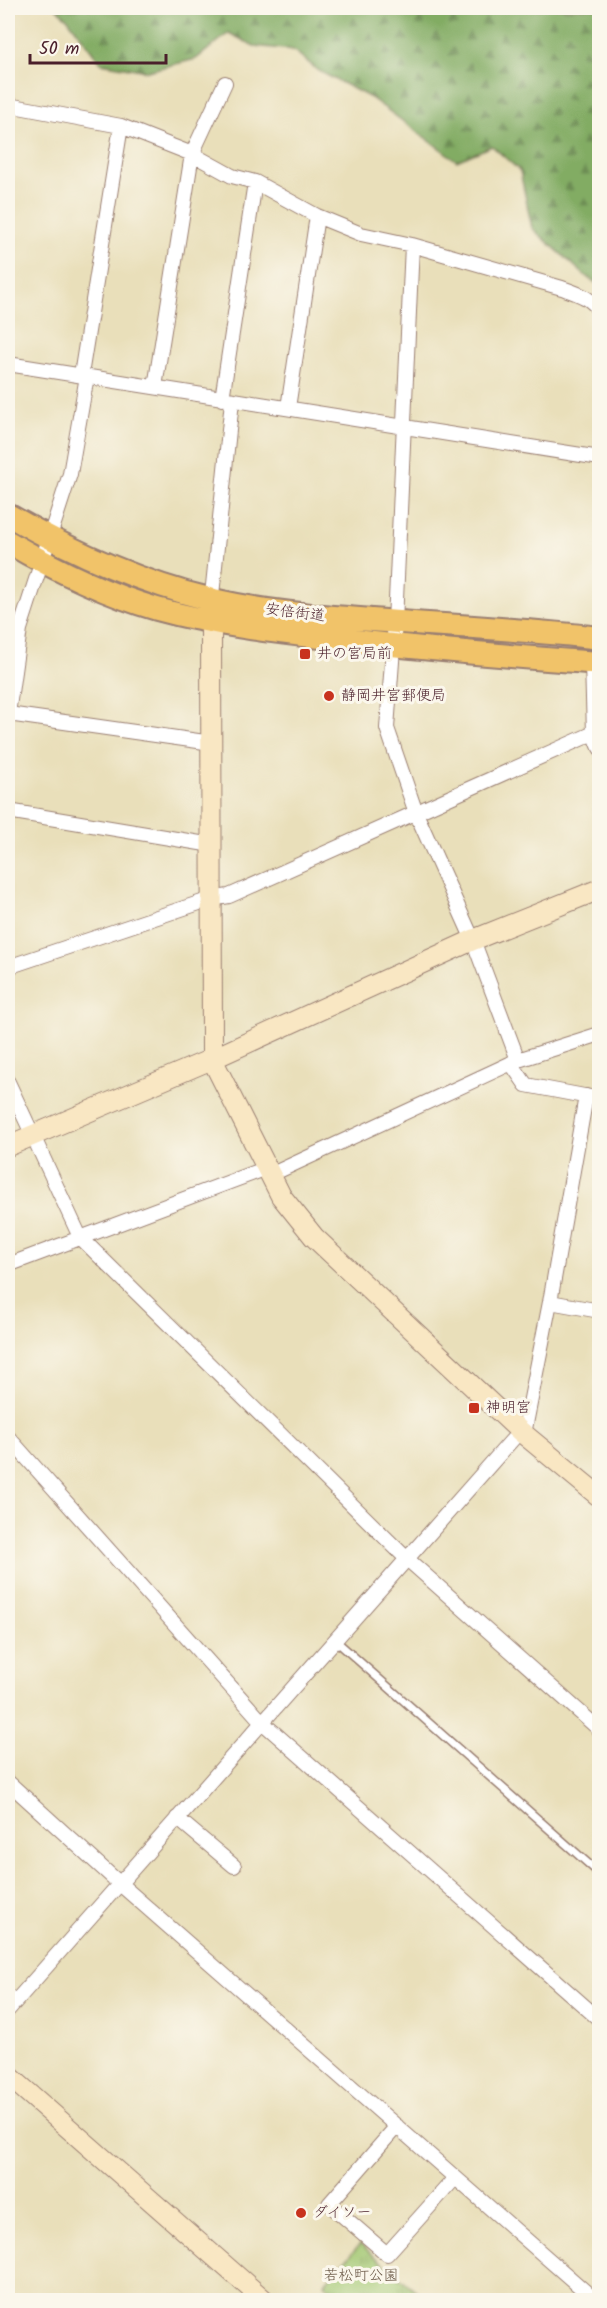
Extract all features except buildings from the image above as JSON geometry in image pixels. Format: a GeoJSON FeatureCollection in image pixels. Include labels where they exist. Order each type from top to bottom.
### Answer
{"type":"FeatureCollection","features":[{"type":"Feature","properties":{"kind":"main road","name":"安倍街道"},"geometry":{"type":"LineString","coordinates":[[8,515],[50,539],[118,570],[165,587],[254,630],[596,663]]}},
{"type":"Feature","properties":{"kind":"main road","name":"安倍街道"},"geometry":{"type":"LineString","coordinates":[[8,542],[43,562],[154,608],[303,615],[600,638]]}},
{"type":"Feature","properties":{"kind":"street"},"geometry":{"type":"LineString","coordinates":[[155,387],[192,154],[225,83]]}},
{"type":"Feature","properties":{"kind":"street"},"geometry":{"type":"LineString","coordinates":[[8,105],[121,126],[192,154],[232,176],[255,182],[317,216],[362,234],[412,245],[562,288],[584,296],[600,313]]}},
{"type":"Feature","properties":{"kind":"street"},"geometry":{"type":"LineString","coordinates":[[121,126],[70,474],[43,562],[14,628],[8,714],[212,743]]}},
{"type":"Feature","properties":{"kind":"street"},"geometry":{"type":"LineString","coordinates":[[255,182],[227,400],[211,611],[212,1059],[281,1196],[314,1237],[522,1432],[600,1497]]}},
{"type":"Feature","properties":{"kind":"street"},"geometry":{"type":"LineString","coordinates":[[288,408],[317,216]]}},
{"type":"Feature","properties":{"kind":"street"},"geometry":{"type":"LineString","coordinates":[[8,2010],[406,1558],[522,1432],[593,1097],[526,1085],[514,1062],[473,940],[416,813],[387,728],[395,622],[412,245]]}},
{"type":"Feature","properties":{"kind":"street"},"geometry":{"type":"LineString","coordinates":[[8,363],[227,400],[600,458]]}},
{"type":"Feature","properties":{"kind":"street"},"geometry":{"type":"LineString","coordinates":[[596,663],[594,733],[600,748]]}},
{"type":"Feature","properties":{"kind":"street"},"geometry":{"type":"LineString","coordinates":[[8,967],[211,899],[229,896],[594,733]]}},
{"type":"Feature","properties":{"kind":"street"},"geometry":{"type":"LineString","coordinates":[[8,811],[212,845]]}},
{"type":"Feature","properties":{"kind":"street"},"geometry":{"type":"LineString","coordinates":[[8,1146],[212,1059],[473,940],[600,889]]}},
{"type":"Feature","properties":{"kind":"street"},"geometry":{"type":"LineString","coordinates":[[8,1265],[80,1237],[268,1171],[514,1062],[600,1034]]}},
{"type":"Feature","properties":{"kind":"street"},"geometry":{"type":"LineString","coordinates":[[8,1082],[80,1237],[406,1558],[600,1730]]}},
{"type":"Feature","properties":{"kind":"street"},"geometry":{"type":"LineString","coordinates":[[550,1302],[600,1311]]}},
{"type":"Feature","properties":{"kind":"street"},"geometry":{"type":"LineString","coordinates":[[8,1437],[262,1722],[600,2020]]}},
{"type":"Feature","properties":{"kind":"street"},"geometry":{"type":"LineString","coordinates":[[8,1782],[119,1883],[595,2301]]}},
{"type":"Feature","properties":{"kind":"street"},"geometry":{"type":"LineString","coordinates":[[177,1818],[234,1866]]}},
{"type":"Feature","properties":{"kind":"street"},"geometry":{"type":"LineString","coordinates":[[8,2075],[264,2301]]}},
{"type":"Feature","properties":{"kind":"street"},"geometry":{"type":"LineString","coordinates":[[397,2126],[329,2204],[387,2254],[455,2178]]}},
{"type":"Feature","properties":{"kind":"lane"},"geometry":{"type":"LineString","coordinates":[[335,1640],[600,1875]]}},
{"type":"Feature","properties":{"kind":"green space"},"geometry":{"type":"Polygon","coordinates":[[[56,8],[599,8],[599,285],[532,228],[520,171],[492,146],[457,161],[371,98],[319,71],[293,50],[254,46],[229,33],[196,59],[147,71],[101,63],[68,19],[56,8]]]}},
{"type":"Feature","properties":{"kind":"green space","name":"若松町公園"},"geometry":{"type":"Polygon","coordinates":[[[360,2244],[427,2300],[343,2300],[324,2284],[360,2244]]]}},
{"type":"Feature","properties":{"kind":"place","name":"井の宮局前"},"geometry":{"type":"Point","coordinates":[305,654]}},
{"type":"Feature","properties":{"kind":"place","name":"静岡井宮郵便局"},"geometry":{"type":"Point","coordinates":[329,696]}},
{"type":"Feature","properties":{"kind":"place","name":"神明宮"},"geometry":{"type":"Point","coordinates":[474,1408]}},
{"type":"Feature","properties":{"kind":"place","name":"ダイソー"},"geometry":{"type":"Point","coordinates":[301,2213]}}]}
